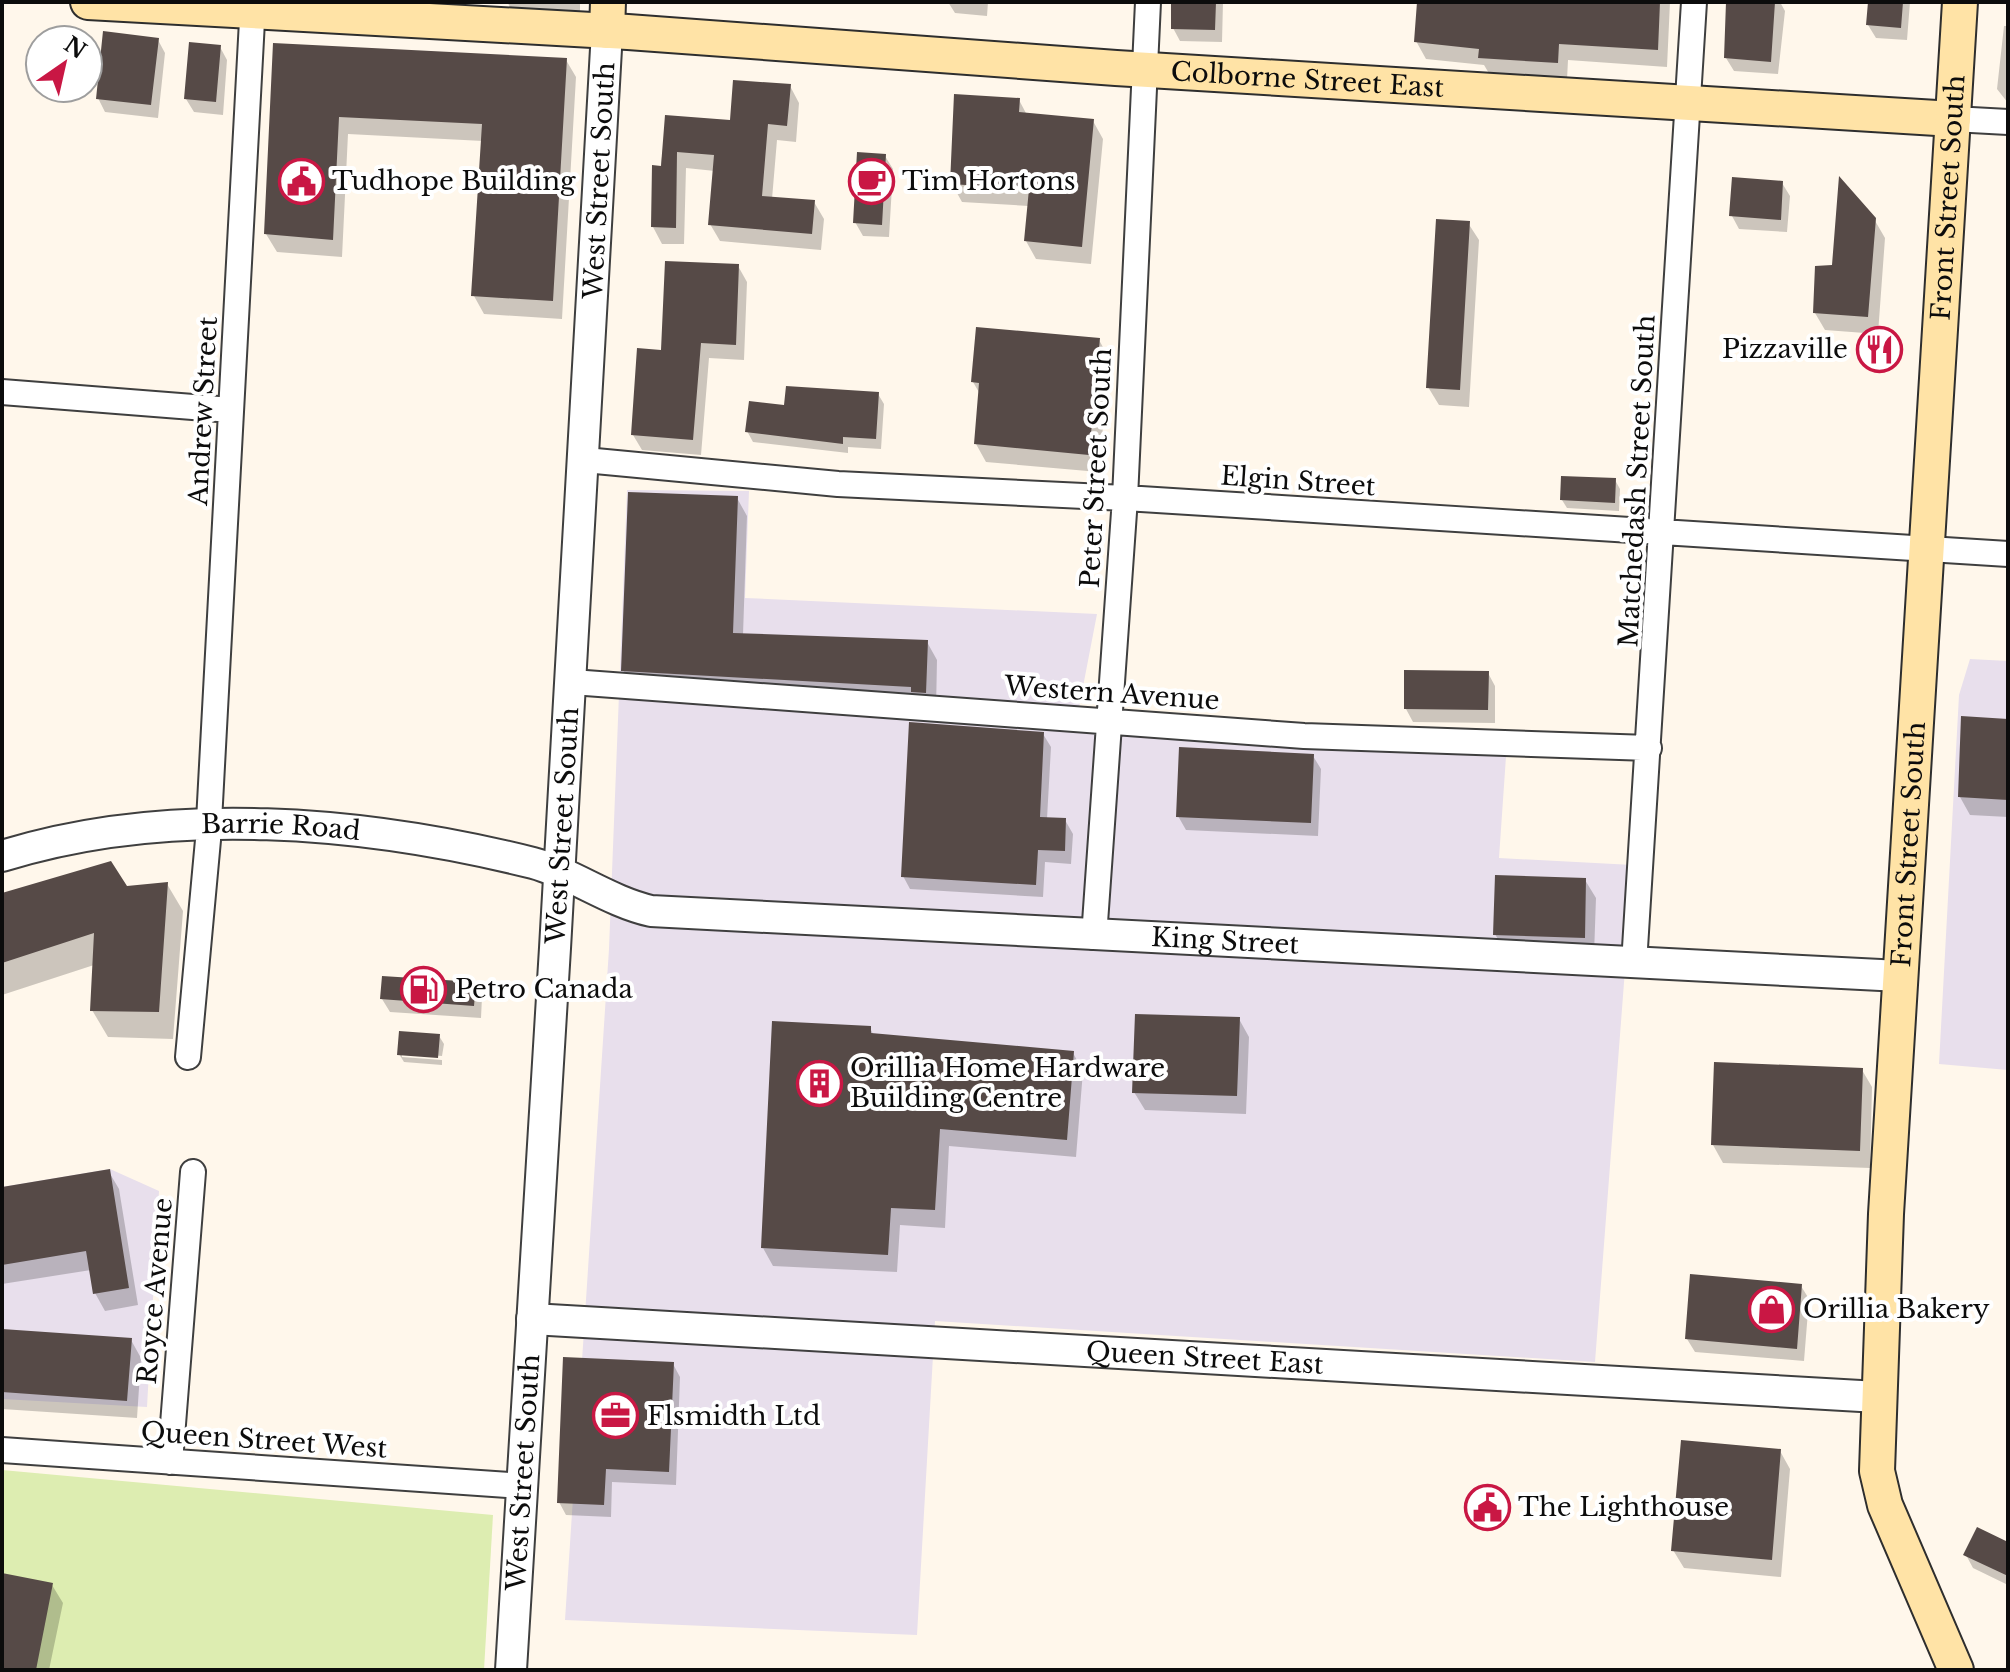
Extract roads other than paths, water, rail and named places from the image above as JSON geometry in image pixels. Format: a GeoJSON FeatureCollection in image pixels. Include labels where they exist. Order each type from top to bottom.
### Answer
{"type":"FeatureCollection","features":[{"type":"Feature","properties":{"kind":"main road","name":"Colborne Street East"},"geometry":{"type":"LineString","coordinates":[[88,2],[607,16],[1144,69],[1953,119]]}},
{"type":"Feature","properties":{"kind":"main road","name":"Front Street South"},"geometry":{"type":"LineString","coordinates":[[1952,1667],[1879,1485],[1878,1397],[1900,976],[1929,550],[1960,2]]}},
{"type":"Feature","properties":{"kind":"street","name":"Peter Street South"},"geometry":{"type":"LineString","coordinates":[[1094,937],[1125,498],[1148,2]]}},
{"type":"Feature","properties":{"kind":"street","name":"Matchedash Street South"},"geometry":{"type":"LineString","coordinates":[[1634,964],[1694,2]]}},
{"type":"Feature","properties":{"kind":"street","name":"Andrew Street"},"geometry":{"type":"LineString","coordinates":[[209,823],[253,7]]}},
{"type":"Feature","properties":{"kind":"street","name":"West Street South"},"geometry":{"type":"LineString","coordinates":[[511,1670],[585,460],[607,16]]}},
{"type":"Feature","properties":{"kind":"street","name":"Colborne Street East"},"geometry":{"type":"LineString","coordinates":[[1953,119],[2008,122]]}},
{"type":"Feature","properties":{"kind":"street"},"geometry":{"type":"LineString","coordinates":[[2,392],[231,410]]}},
{"type":"Feature","properties":{"kind":"street","name":"Elgin Street"},"geometry":{"type":"LineString","coordinates":[[585,460],[838,484],[1125,498],[2008,554]]}},
{"type":"Feature","properties":{"kind":"street","name":"Western Avenue"},"geometry":{"type":"LineString","coordinates":[[572,682],[899,708],[1108,719],[1304,736],[1649,748]]}},
{"type":"Feature","properties":{"kind":"street"},"geometry":{"type":"LineString","coordinates":[[188,1057],[209,823]]}},
{"type":"Feature","properties":{"kind":"street","name":"Barrie Road"},"geometry":{"type":"LineString","coordinates":[[2,856],[103,833],[209,823],[394,835],[558,871]]}},
{"type":"Feature","properties":{"kind":"street","name":"King Street"},"geometry":{"type":"LineString","coordinates":[[558,871],[623,904],[651,911],[1094,937],[1900,976]]}},
{"type":"Feature","properties":{"kind":"street","name":"Royce Avenue"},"geometry":{"type":"LineString","coordinates":[[170,1462],[193,1172]]}},
{"type":"Feature","properties":{"kind":"street","name":"Queen Street East"},"geometry":{"type":"LineString","coordinates":[[532,1319],[1878,1397]]}},
{"type":"Feature","properties":{"kind":"street","name":"Queen Street West"},"geometry":{"type":"LineString","coordinates":[[2,1450],[523,1486]]}},
{"type":"Feature","properties":{"kind":"place","name":"Tudhope Building"},"geometry":{"type":"Point","coordinates":[301,181]}},
{"type":"Feature","properties":{"kind":"place","name":"Tim Hortons"},"geometry":{"type":"Point","coordinates":[871,181]}},
{"type":"Feature","properties":{"kind":"place","name":"Pizzaville"},"geometry":{"type":"Point","coordinates":[1879,349]}},
{"type":"Feature","properties":{"kind":"place","name":"Petro Canada"},"geometry":{"type":"Point","coordinates":[424,989]}},
{"type":"Feature","properties":{"kind":"place","name":"Orillia Home Hardware Building Centre"},"geometry":{"type":"Point","coordinates":[819,1083]}},
{"type":"Feature","properties":{"kind":"place","name":"Orillia Bakery"},"geometry":{"type":"Point","coordinates":[1772,1309]}},
{"type":"Feature","properties":{"kind":"place","name":"Flsmidth Ltd"},"geometry":{"type":"Point","coordinates":[616,1416]}},
{"type":"Feature","properties":{"kind":"place","name":"The Lighthouse"},"geometry":{"type":"Point","coordinates":[1487,1507]}}]}
